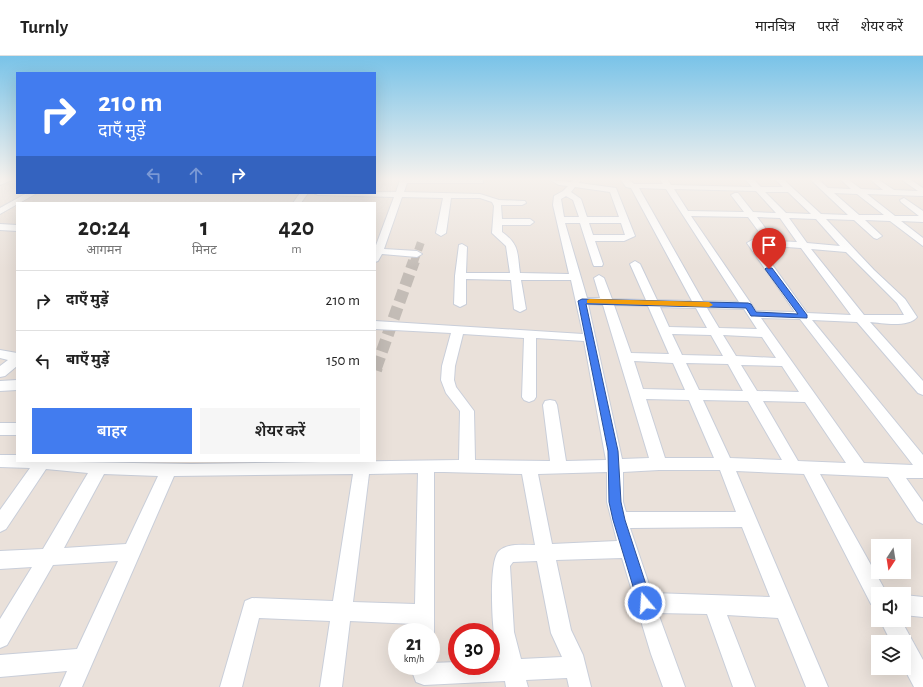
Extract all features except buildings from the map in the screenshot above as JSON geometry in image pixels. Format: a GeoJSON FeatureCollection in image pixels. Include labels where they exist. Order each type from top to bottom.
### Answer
{"type":"FeatureCollection","features":[{"type":"Feature","properties":{"kind":"street"},"geometry":{"type":"LineString","coordinates":[[394,209],[376,254],[417,254]]}},
{"type":"Feature","properties":{"kind":"street"},"geometry":{"type":"LineString","coordinates":[[441,233],[445,209]]}},
{"type":"Feature","properties":{"kind":"street"},"geometry":{"type":"LineString","coordinates":[[497,209],[497,233],[509,242],[511,246],[520,309]]}},
{"type":"Feature","properties":{"kind":"street"},"geometry":{"type":"LineString","coordinates":[[565,209],[560,220],[582,301],[615,465],[615,502],[619,520],[645,603],[674,687]]}},
{"type":"Feature","properties":{"kind":"street"},"geometry":{"type":"LineString","coordinates":[[577,209],[584,221],[598,264]]}},
{"type":"Feature","properties":{"kind":"street"},"geometry":{"type":"LineString","coordinates":[[590,238],[628,237],[630,234],[620,209]]}},
{"type":"Feature","properties":{"kind":"street"},"geometry":{"type":"LineString","coordinates":[[644,209],[752,396],[801,467],[872,587]]}},
{"type":"Feature","properties":{"kind":"street"},"geometry":{"type":"LineString","coordinates":[[683,209],[859,469]]}},
{"type":"Feature","properties":{"kind":"street"},"geometry":{"type":"LineString","coordinates":[[746,209],[772,243]]}},
{"type":"Feature","properties":{"kind":"street"},"geometry":{"type":"LineString","coordinates":[[778,209],[804,246],[862,319],[923,390]]}},
{"type":"Feature","properties":{"kind":"street"},"geometry":{"type":"LineString","coordinates":[[582,301],[699,304],[804,317],[901,320],[912,317],[901,301],[810,209]]}},
{"type":"Feature","properties":{"kind":"street"},"geometry":{"type":"LineString","coordinates":[[848,209],[877,236]]}},
{"type":"Feature","properties":{"kind":"street"},"geometry":{"type":"LineString","coordinates":[[882,209],[923,243]]}},
{"type":"Feature","properties":{"kind":"street"},"geometry":{"type":"LineString","coordinates":[[685,213],[749,213],[923,219]]}},
{"type":"Feature","properties":{"kind":"street"},"geometry":{"type":"LineString","coordinates":[[560,220],[624,220]]}},
{"type":"Feature","properties":{"kind":"street"},"geometry":{"type":"LineString","coordinates":[[497,222],[530,222]]}},
{"type":"Feature","properties":{"kind":"street"},"geometry":{"type":"LineString","coordinates":[[0,227],[16,228]]}},
{"type":"Feature","properties":{"kind":"street"},"geometry":{"type":"LineString","coordinates":[[848,249],[754,242],[752,245],[804,317],[923,466]]}},
{"type":"Feature","properties":{"kind":"street"},"geometry":{"type":"LineString","coordinates":[[460,304],[462,247]]}},
{"type":"Feature","properties":{"kind":"street"},"geometry":{"type":"LineString","coordinates":[[635,264],[725,464],[817,687]]}},
{"type":"Feature","properties":{"kind":"street"},"geometry":{"type":"LineString","coordinates":[[460,276],[515,275],[575,277]]}},
{"type":"Feature","properties":{"kind":"street"},"geometry":{"type":"LineString","coordinates":[[599,278],[626,357],[659,464]]}},
{"type":"Feature","properties":{"kind":"street"},"geometry":{"type":"LineString","coordinates":[[376,325],[590,338]]}},
{"type":"Feature","properties":{"kind":"street"},"geometry":{"type":"LineString","coordinates":[[458,330],[447,379],[449,386],[465,405],[467,411],[467,466]]}},
{"type":"Feature","properties":{"kind":"street"},"geometry":{"type":"LineString","coordinates":[[665,330],[766,333]]}},
{"type":"Feature","properties":{"kind":"street"},"geometry":{"type":"LineString","coordinates":[[529,397],[530,334]]}},
{"type":"Feature","properties":{"kind":"street"},"geometry":{"type":"LineString","coordinates":[[0,354],[16,358]]}},
{"type":"Feature","properties":{"kind":"street"},"geometry":{"type":"LineString","coordinates":[[626,357],[786,362]]}},
{"type":"Feature","properties":{"kind":"street"},"geometry":{"type":"LineString","coordinates":[[0,373],[16,359]]}},
{"type":"Feature","properties":{"kind":"street"},"geometry":{"type":"LineString","coordinates":[[0,386],[16,385]]}},
{"type":"Feature","properties":{"kind":"street"},"geometry":{"type":"LineString","coordinates":[[637,394],[809,397]]}},
{"type":"Feature","properties":{"kind":"street"},"geometry":{"type":"LineString","coordinates":[[550,405],[559,468]]}},
{"type":"Feature","properties":{"kind":"street"},"geometry":{"type":"LineString","coordinates":[[0,429],[16,429]]}},
{"type":"Feature","properties":{"kind":"street"},"geometry":{"type":"LineString","coordinates":[[0,461],[16,461]]}},
{"type":"Feature","properties":{"kind":"street"},"geometry":{"type":"LineString","coordinates":[[0,524],[43,462],[170,469],[304,464],[362,467],[467,466],[559,468],[615,465],[725,464],[923,472]]}},
{"type":"Feature","properties":{"kind":"street"},"geometry":{"type":"LineString","coordinates":[[0,638],[84,497],[100,465]]}},
{"type":"Feature","properties":{"kind":"street"},"geometry":{"type":"LineString","coordinates":[[331,687],[362,467]]}},
{"type":"Feature","properties":{"kind":"street"},"geometry":{"type":"LineString","coordinates":[[231,687],[252,608],[342,611],[424,623],[426,467]]}},
{"type":"Feature","properties":{"kind":"street"},"geometry":{"type":"LineString","coordinates":[[424,676],[515,678],[578,677],[572,655],[561,633],[544,553],[529,467]]}},
{"type":"Feature","properties":{"kind":"street"},"geometry":{"type":"LineString","coordinates":[[71,687],[170,469]]}},
{"type":"Feature","properties":{"kind":"street"},"geometry":{"type":"LineString","coordinates":[[892,470],[923,516]]}},
{"type":"Feature","properties":{"kind":"street"},"geometry":{"type":"LineString","coordinates":[[619,520],[748,519]]}},
{"type":"Feature","properties":{"kind":"street"},"geometry":{"type":"LineString","coordinates":[[515,678],[504,632],[502,566],[504,558],[510,554],[628,549]]}},
{"type":"Feature","properties":{"kind":"street"},"geometry":{"type":"LineString","coordinates":[[0,560],[132,552]]}},
{"type":"Feature","properties":{"kind":"street"},"geometry":{"type":"LineString","coordinates":[[645,603],[713,604],[784,608]]}},
{"type":"Feature","properties":{"kind":"street"},"geometry":{"type":"LineString","coordinates":[[713,604],[744,687]]}},
{"type":"Feature","properties":{"kind":"street"},"geometry":{"type":"LineString","coordinates":[[911,606],[923,607]]}},
{"type":"Feature","properties":{"kind":"street"},"geometry":{"type":"LineString","coordinates":[[0,666],[83,659]]}},
{"type":"Feature","properties":{"kind":"street"},"geometry":{"type":"LineString","coordinates":[[911,659],[923,682]]}},
{"type":"Feature","properties":{"kind":"tunnel"},"geometry":{"type":"LineString","coordinates":[[414,262],[421,242]]}},
{"type":"Feature","properties":{"kind":"tunnel"},"geometry":{"type":"LineString","coordinates":[[376,368],[414,261]]}},
{"type":"Feature","properties":{"kind":"slow traffic"},"geometry":{"type":"LineString","coordinates":[[590,301],[709,305]]}},
{"type":"Feature","properties":{"kind":"route"},"geometry":{"type":"LineString","coordinates":[[645,603],[619,520],[615,502],[615,465],[613,451],[582,301],[748,306],[754,314],[804,317],[769,269]]}}]}
